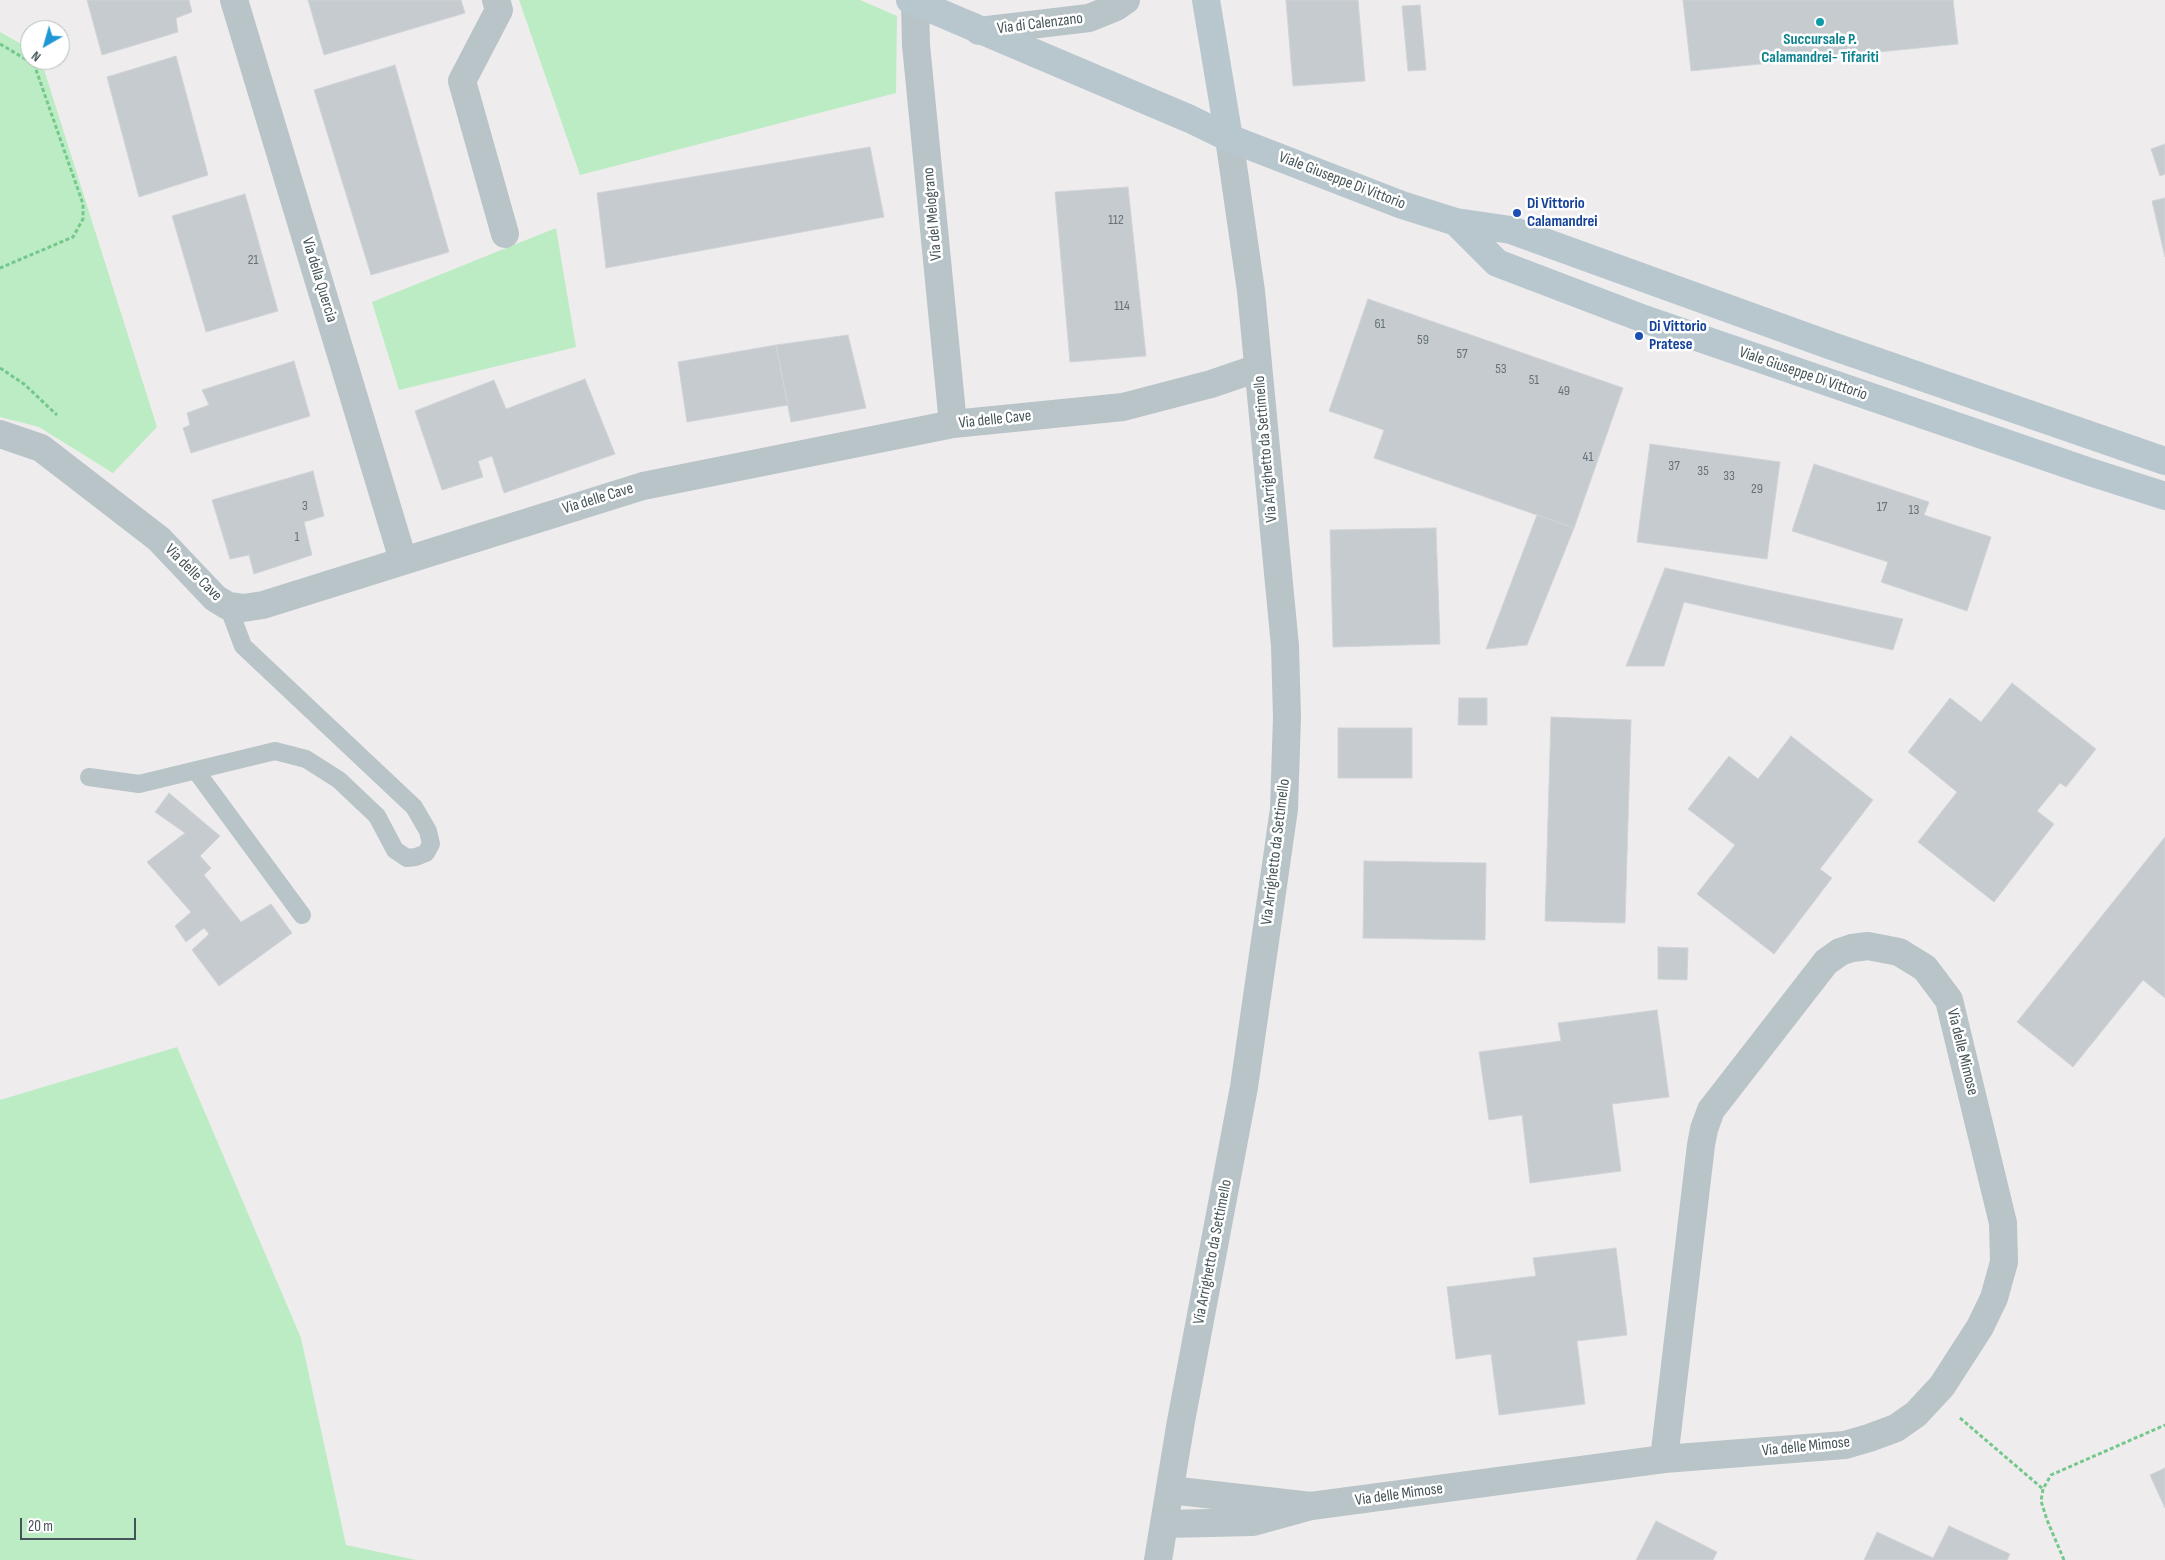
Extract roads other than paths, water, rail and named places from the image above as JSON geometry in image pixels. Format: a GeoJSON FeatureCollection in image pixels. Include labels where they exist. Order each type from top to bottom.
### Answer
{"type":"FeatureCollection","features":[{"type":"Feature","properties":{"kind":"main road"},"geometry":{"type":"LineString","coordinates":[[1206,0],[1229,138]]}},
{"type":"Feature","properties":{"kind":"main road","name":"Viale Giuseppe Di Vittorio"},"geometry":{"type":"LineString","coordinates":[[912,1],[1229,138],[1402,205],[1456,222],[1511,230],[1805,336],[2165,461]]}},
{"type":"Feature","properties":{"kind":"main road","name":"Viale Giuseppe Di Vittorio"},"geometry":{"type":"LineString","coordinates":[[1456,222],[1497,262],[1516,270],[1644,319],[2165,496]]}},
{"type":"Feature","properties":{"kind":"street","name":"Via della Quercia"},"geometry":{"type":"LineString","coordinates":[[234,0],[403,560]]}},
{"type":"Feature","properties":{"kind":"street"},"geometry":{"type":"LineString","coordinates":[[496,0],[499,10],[462,81],[505,234]]}},
{"type":"Feature","properties":{"kind":"street","name":"Via di Calenzano"},"geometry":{"type":"LineString","coordinates":[[979,31],[1089,18],[1116,7],[1126,0]]}},
{"type":"Feature","properties":{"kind":"street","name":"Via del Melograno"},"geometry":{"type":"LineString","coordinates":[[912,1],[953,424]]}},
{"type":"Feature","properties":{"kind":"street","name":"Via Arrighetto da Settimello"},"geometry":{"type":"LineString","coordinates":[[1158,1560],[1244,1087],[1284,808],[1288,717],[1285,646],[1251,291],[1229,138]]}},
{"type":"Feature","properties":{"kind":"street","name":"Via delle Cave"},"geometry":{"type":"LineString","coordinates":[[0,434],[41,448],[159,539],[215,598],[228,606],[243,608],[263,605],[643,486],[953,424],[1123,407],[1211,384],[1258,368]]}},
{"type":"Feature","properties":{"kind":"street","name":"Via delle Mimose"},"geometry":{"type":"LineString","coordinates":[[1164,1524],[1253,1522],[1311,1506],[1664,1459],[1845,1445],[1896,1428],[1916,1414],[1942,1386],[1980,1327],[1994,1298],[2004,1262],[2003,1223],[1949,1000],[1926,968],[1899,952],[1868,946],[1852,948],[1840,952],[1826,962],[1712,1110],[1704,1129],[1664,1459]]}},
{"type":"Feature","properties":{"kind":"street","name":"Via delle Mimose"},"geometry":{"type":"LineString","coordinates":[[1170,1490],[1311,1506]]}},
{"type":"Feature","properties":{"kind":"lane"},"geometry":{"type":"LineString","coordinates":[[88,777],[139,784],[275,751],[306,759],[339,780],[362,800],[376,816],[395,850],[407,858],[426,853],[431,844],[428,831],[414,807],[243,646],[228,606]]}},
{"type":"Feature","properties":{"kind":"lane"},"geometry":{"type":"LineString","coordinates":[[196,771],[302,915]]}},
{"type":"Feature","properties":{"kind":"place","name":"Succursale P. Calamandrei- Tifariti"},"geometry":{"type":"Point","coordinates":[1820,22]}},
{"type":"Feature","properties":{"kind":"place","name":"Di Vittorio Calamandrei"},"geometry":{"type":"Point","coordinates":[1517,213]}},
{"type":"Feature","properties":{"kind":"place","name":"Di Vittorio Pratese"},"geometry":{"type":"Point","coordinates":[1639,336]}}]}
